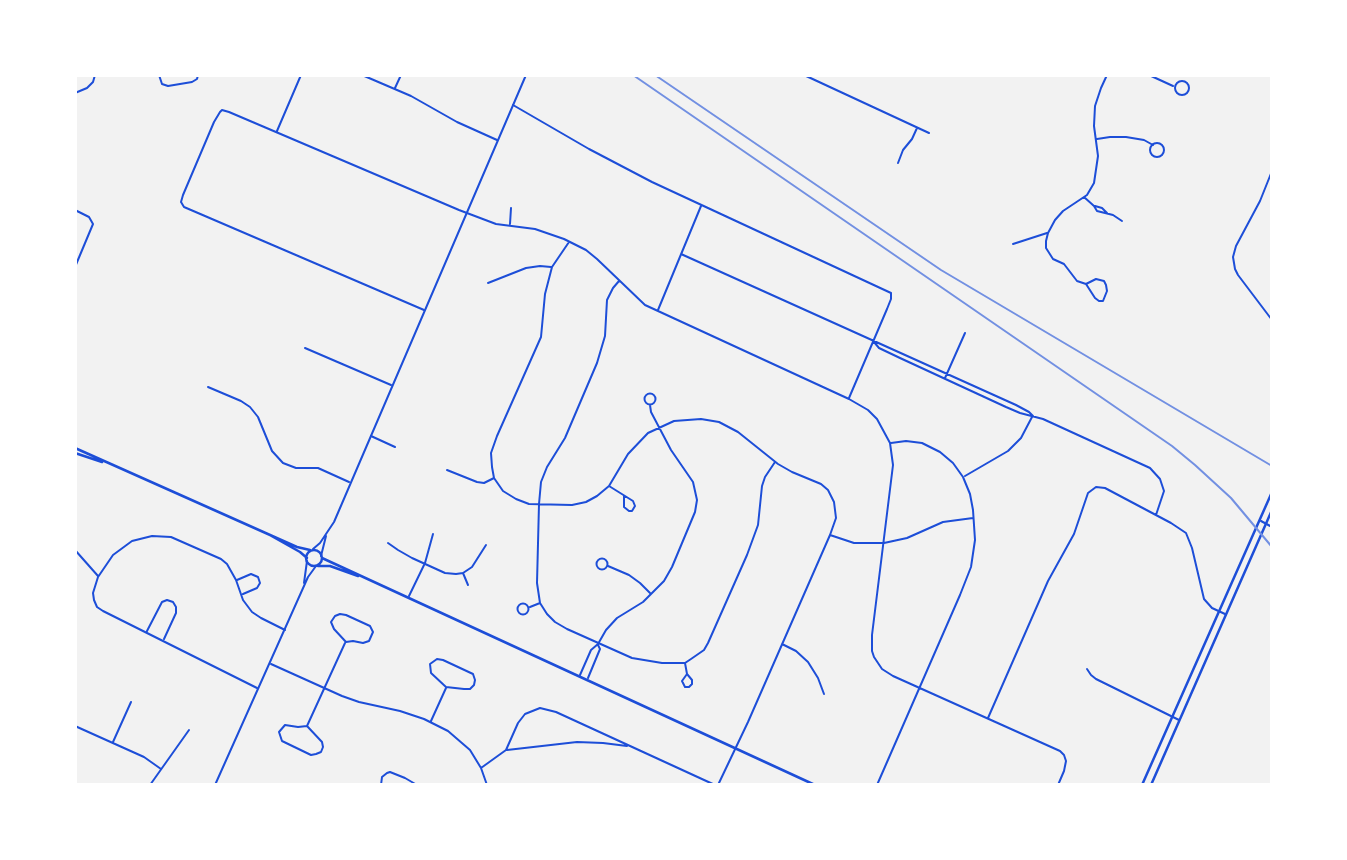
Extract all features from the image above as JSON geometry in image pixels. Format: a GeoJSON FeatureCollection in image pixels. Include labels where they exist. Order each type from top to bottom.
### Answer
{"type":"FeatureCollection","features":[{"type":"Feature","properties":{"kind":"main road"},"geometry":{"type":"LineString","coordinates":[[75,451],[296,546],[312,550],[368,579],[815,785]]}},
{"type":"Feature","properties":{"kind":"main road"},"geometry":{"type":"LineString","coordinates":[[1142,785],[1272,492]]}},
{"type":"Feature","properties":{"kind":"main road"},"geometry":{"type":"LineString","coordinates":[[1151,785],[1272,510]]}},
{"type":"Feature","properties":{"kind":"main road"},"geometry":{"type":"LineString","coordinates":[[262,531],[302,554],[310,565],[334,568],[368,579]]}},
{"type":"Feature","properties":{"kind":"main road"},"geometry":{"type":"LineString","coordinates":[[307,560],[307,554],[312,550]]}},
{"type":"Feature","properties":{"kind":"main road"},"geometry":{"type":"LineString","coordinates":[[317,566],[322,557]]}},
{"type":"Feature","properties":{"kind":"street"},"geometry":{"type":"LineString","coordinates":[[75,93],[87,88],[95,75]]}},
{"type":"Feature","properties":{"kind":"street"},"geometry":{"type":"LineString","coordinates":[[159,75],[162,84],[169,86],[195,81],[198,75]]}},
{"type":"Feature","properties":{"kind":"street"},"geometry":{"type":"LineString","coordinates":[[276,132],[301,75]]}},
{"type":"Feature","properties":{"kind":"street"},"geometry":{"type":"LineString","coordinates":[[362,75],[498,140]]}},
{"type":"Feature","properties":{"kind":"street"},"geometry":{"type":"LineString","coordinates":[[395,89],[401,75]]}},
{"type":"Feature","properties":{"kind":"street"},"geometry":{"type":"LineString","coordinates":[[312,550],[318,546],[334,522],[526,75]]}},
{"type":"Feature","properties":{"kind":"street"},"geometry":{"type":"LineString","coordinates":[[804,75],[929,133]]}},
{"type":"Feature","properties":{"kind":"street"},"geometry":{"type":"LineString","coordinates":[[1149,75],[1175,86]]}},
{"type":"Feature","properties":{"kind":"street"},"geometry":{"type":"LineString","coordinates":[[1086,284],[1096,279],[1104,281],[1107,291],[1103,301],[1095,298],[1086,284],[1077,281],[1064,264],[1053,259],[1046,241],[1059,216],[1091,189],[1098,156],[1094,126],[1097,98],[1106,76]]}},
{"type":"Feature","properties":{"kind":"street"},"geometry":{"type":"LineString","coordinates":[[1177,82],[1184,82],[1188,85],[1188,92],[1180,95],[1175,91],[1175,86],[1177,82]]}},
{"type":"Feature","properties":{"kind":"street"},"geometry":{"type":"LineString","coordinates":[[513,105],[617,165],[888,291],[892,296],[849,399]]}},
{"type":"Feature","properties":{"kind":"street"},"geometry":{"type":"LineString","coordinates":[[425,310],[182,205],[183,195],[220,112],[229,111],[496,224],[542,231],[569,242],[597,258],[642,303],[849,399],[873,414],[884,429],[893,457],[872,635],[872,651],[877,663],[886,671],[920,688],[1056,748],[1066,758],[1065,771],[1058,785]]}},
{"type":"Feature","properties":{"kind":"street"},"geometry":{"type":"LineString","coordinates":[[898,163],[917,127]]}},
{"type":"Feature","properties":{"kind":"street"},"geometry":{"type":"LineString","coordinates":[[1096,140],[1126,136],[1153,145],[1159,143],[1163,146],[1162,156],[1153,156],[1150,149],[1153,145]]}},
{"type":"Feature","properties":{"kind":"street"},"geometry":{"type":"LineString","coordinates":[[1272,171],[1233,257],[1238,275],[1272,320]]}},
{"type":"Feature","properties":{"kind":"street"},"geometry":{"type":"LineString","coordinates":[[1084,197],[1097,211],[1122,221]]}},
{"type":"Feature","properties":{"kind":"street"},"geometry":{"type":"LineString","coordinates":[[657,311],[701,206]]}},
{"type":"Feature","properties":{"kind":"street"},"geometry":{"type":"LineString","coordinates":[[510,225],[511,208]]}},
{"type":"Feature","properties":{"kind":"street"},"geometry":{"type":"LineString","coordinates":[[75,210],[91,219],[93,224],[75,267]]}},
{"type":"Feature","properties":{"kind":"street"},"geometry":{"type":"LineString","coordinates":[[1013,244],[1048,233]]}},
{"type":"Feature","properties":{"kind":"street"},"geometry":{"type":"LineString","coordinates":[[481,768],[506,750],[522,718],[530,711],[540,708],[556,712],[716,785],[782,644],[830,535],[836,513],[833,498],[821,484],[792,472],[738,432],[710,420],[682,419],[648,433],[635,446],[609,486],[597,496],[579,504],[529,503],[503,491],[494,478],[491,460],[494,445],[541,337],[545,294],[552,267],[569,242]]}},
{"type":"Feature","properties":{"kind":"street"},"geometry":{"type":"LineString","coordinates":[[681,254],[874,342],[884,344],[1016,405],[1033,416]]}},
{"type":"Feature","properties":{"kind":"street"},"geometry":{"type":"LineString","coordinates":[[488,284],[526,268],[552,267]]}},
{"type":"Feature","properties":{"kind":"street"},"geometry":{"type":"LineString","coordinates":[[619,280],[607,300],[605,335],[597,363],[565,438],[545,472],[540,487],[537,583],[540,603],[547,614],[560,625],[639,660],[685,663],[704,650],[715,629],[756,534],[762,486],[775,462]]}},
{"type":"Feature","properties":{"kind":"street"},"geometry":{"type":"LineString","coordinates":[[945,379],[965,333]]}},
{"type":"Feature","properties":{"kind":"street"},"geometry":{"type":"LineString","coordinates":[[874,342],[879,348],[1006,407],[1083,436],[1153,470],[1164,491],[1156,515]]}},
{"type":"Feature","properties":{"kind":"street"},"geometry":{"type":"LineString","coordinates":[[305,348],[392,386]]}},
{"type":"Feature","properties":{"kind":"street"},"geometry":{"type":"LineString","coordinates":[[208,387],[250,407],[258,417],[272,451],[283,463],[296,468],[318,468],[350,483]]}},
{"type":"Feature","properties":{"kind":"street"},"geometry":{"type":"LineString","coordinates":[[580,676],[591,650],[606,630],[615,620],[659,588],[668,575],[692,519],[697,500],[693,482],[658,427],[650,404]]}},
{"type":"Feature","properties":{"kind":"street"},"geometry":{"type":"LineString","coordinates":[[963,477],[1008,451],[1021,438],[1033,416]]}},
{"type":"Feature","properties":{"kind":"street"},"geometry":{"type":"LineString","coordinates":[[370,436],[395,447]]}},
{"type":"Feature","properties":{"kind":"street"},"geometry":{"type":"LineString","coordinates":[[877,785],[971,567],[975,540],[972,502],[963,477],[949,459],[934,448],[917,442],[890,443]]}},
{"type":"Feature","properties":{"kind":"street"},"geometry":{"type":"LineString","coordinates":[[447,470],[471,481],[481,482],[494,478]]}},
{"type":"Feature","properties":{"kind":"street"},"geometry":{"type":"LineString","coordinates":[[609,486],[624,496]]}},
{"type":"Feature","properties":{"kind":"street"},"geometry":{"type":"LineString","coordinates":[[988,718],[1048,581],[1078,524],[1090,491],[1096,487],[1102,487],[1186,533],[1204,599],[1208,605],[1226,614]]}},
{"type":"Feature","properties":{"kind":"street"},"geometry":{"type":"LineString","coordinates":[[830,535],[854,543],[884,544],[943,522],[974,518]]}},
{"type":"Feature","properties":{"kind":"street"},"geometry":{"type":"LineString","coordinates":[[1259,520],[1272,527]]}},
{"type":"Feature","properties":{"kind":"street"},"geometry":{"type":"LineString","coordinates":[[322,557],[322,546],[327,533]]}},
{"type":"Feature","properties":{"kind":"street"},"geometry":{"type":"LineString","coordinates":[[408,597],[425,563],[433,534]]}},
{"type":"Feature","properties":{"kind":"street"},"geometry":{"type":"LineString","coordinates":[[258,688],[97,607],[93,593],[98,577],[122,547],[142,538],[161,536],[182,541],[227,564],[246,605],[254,614],[285,629]]}},
{"type":"Feature","properties":{"kind":"street"},"geometry":{"type":"LineString","coordinates":[[388,542],[398,550],[451,574],[463,573],[471,567],[486,545]]}},
{"type":"Feature","properties":{"kind":"street"},"geometry":{"type":"LineString","coordinates":[[75,550],[98,577]]}},
{"type":"Feature","properties":{"kind":"street"},"geometry":{"type":"LineString","coordinates":[[304,588],[307,560]]}},
{"type":"Feature","properties":{"kind":"street"},"geometry":{"type":"LineString","coordinates":[[215,785],[311,571],[317,566]]}},
{"type":"Feature","properties":{"kind":"street"},"geometry":{"type":"LineString","coordinates":[[608,566],[629,575],[651,594]]}},
{"type":"Feature","properties":{"kind":"street"},"geometry":{"type":"LineString","coordinates":[[463,573],[468,585]]}},
{"type":"Feature","properties":{"kind":"street"},"geometry":{"type":"LineString","coordinates":[[236,580],[251,574],[258,577],[260,583],[257,588],[242,595]]}},
{"type":"Feature","properties":{"kind":"street"},"geometry":{"type":"LineString","coordinates":[[146,632],[162,602],[173,602],[176,613],[163,640]]}},
{"type":"Feature","properties":{"kind":"street"},"geometry":{"type":"LineString","coordinates":[[529,607],[540,603]]}},
{"type":"Feature","properties":{"kind":"street"},"geometry":{"type":"LineString","coordinates":[[346,615],[370,626],[373,632],[369,641],[346,642],[331,622],[335,616],[346,615]]}},
{"type":"Feature","properties":{"kind":"street"},"geometry":{"type":"LineString","coordinates":[[307,726],[346,642]]}},
{"type":"Feature","properties":{"kind":"street"},"geometry":{"type":"LineString","coordinates":[[587,679],[600,649],[598,644]]}},
{"type":"Feature","properties":{"kind":"street"},"geometry":{"type":"LineString","coordinates":[[782,644],[796,651],[808,662],[824,694]]}},
{"type":"Feature","properties":{"kind":"street"},"geometry":{"type":"LineString","coordinates":[[437,659],[468,671],[475,678],[470,689],[446,687],[431,673],[429,667],[437,659]]}},
{"type":"Feature","properties":{"kind":"street"},"geometry":{"type":"LineString","coordinates":[[270,663],[359,702],[400,710],[448,731],[470,750],[487,785]]}},
{"type":"Feature","properties":{"kind":"street"},"geometry":{"type":"LineString","coordinates":[[685,663],[687,674]]}},
{"type":"Feature","properties":{"kind":"street"},"geometry":{"type":"LineString","coordinates":[[1087,669],[1096,679],[1180,721]]}},
{"type":"Feature","properties":{"kind":"street"},"geometry":{"type":"LineString","coordinates":[[430,722],[446,687]]}},
{"type":"Feature","properties":{"kind":"street"},"geometry":{"type":"LineString","coordinates":[[113,743],[131,702]]}},
{"type":"Feature","properties":{"kind":"street"},"geometry":{"type":"LineString","coordinates":[[285,725],[307,726],[322,742],[323,747],[318,754],[311,755],[280,738],[280,729],[285,725]]}},
{"type":"Feature","properties":{"kind":"street"},"geometry":{"type":"LineString","coordinates":[[75,726],[144,757],[161,769]]}},
{"type":"Feature","properties":{"kind":"street"},"geometry":{"type":"LineString","coordinates":[[150,785],[190,730]]}},
{"type":"Feature","properties":{"kind":"street"},"geometry":{"type":"LineString","coordinates":[[506,750],[578,742],[630,747]]}},
{"type":"Feature","properties":{"kind":"street"},"geometry":{"type":"LineString","coordinates":[[381,785],[382,777],[390,772],[417,785]]}},
{"type":"Feature","properties":{"kind":"railway"},"geometry":{"type":"LineString","coordinates":[[633,75],[1172,446],[1231,498],[1272,547]]}},
{"type":"Feature","properties":{"kind":"railway"},"geometry":{"type":"LineString","coordinates":[[655,75],[941,270],[1272,466]]}}]}
